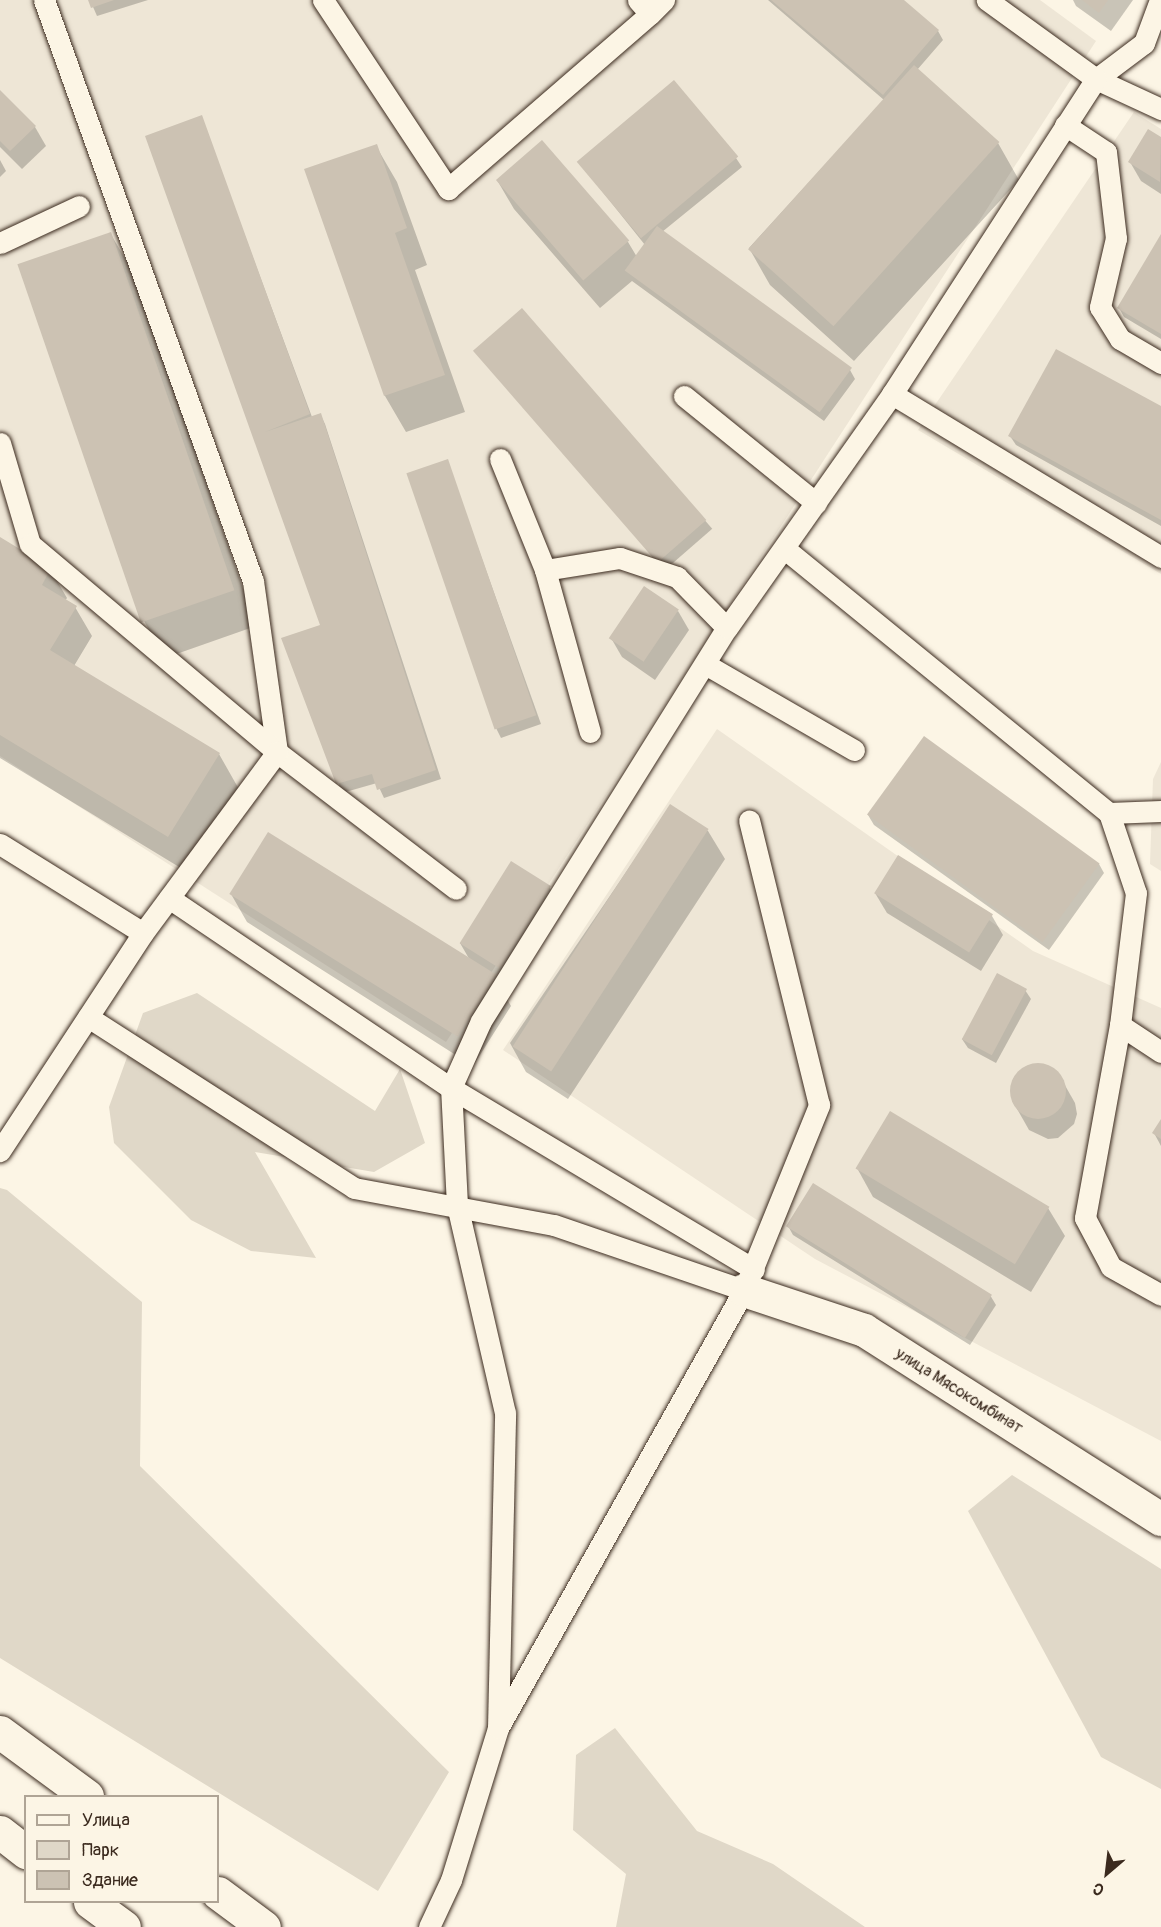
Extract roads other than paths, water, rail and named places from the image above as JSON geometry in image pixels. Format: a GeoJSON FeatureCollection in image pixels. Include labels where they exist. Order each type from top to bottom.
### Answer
{"type":"FeatureCollection","features":[{"type":"Feature","properties":{"kind":"street","name":"улица Мясокомбинат"},"geometry":{"type":"LineString","coordinates":[[749,1279],[864,1330],[1161,1519]]}},
{"type":"Feature","properties":{"kind":"street"},"geometry":{"type":"LineString","coordinates":[[0,1732],[84,1795]]}},
{"type":"Feature","properties":{"kind":"street"},"geometry":{"type":"LineString","coordinates":[[0,1832],[24,1850]]}},
{"type":"Feature","properties":{"kind":"street"},"geometry":{"type":"LineString","coordinates":[[219,1894],[264,1927]]}},
{"type":"Feature","properties":{"kind":"street"},"geometry":{"type":"LineString","coordinates":[[91,1903],[124,1927]]}},
{"type":"Feature","properties":{"kind":"lane"},"geometry":{"type":"LineString","coordinates":[[0,1151],[143,933],[277,752],[253,581],[44,0]]}},
{"type":"Feature","properties":{"kind":"lane"},"geometry":{"type":"LineString","coordinates":[[323,0],[448,189],[651,4]]}},
{"type":"Feature","properties":{"kind":"lane"},"geometry":{"type":"LineString","coordinates":[[987,0],[1096,79],[1161,109]]}},
{"type":"Feature","properties":{"kind":"lane"},"geometry":{"type":"LineString","coordinates":[[498,1728],[505,1413],[457,1205],[451,1088],[481,1021],[727,628],[785,549],[892,394],[1096,79],[1144,43],[1160,0]]}},
{"type":"Feature","properties":{"kind":"lane"},"geometry":{"type":"LineString","coordinates":[[1065,125],[1106,152],[1116,238],[1100,307],[1120,339],[1161,363]]}},
{"type":"Feature","properties":{"kind":"lane"},"geometry":{"type":"LineString","coordinates":[[0,243],[79,206]]}},
{"type":"Feature","properties":{"kind":"lane"},"geometry":{"type":"LineString","coordinates":[[892,394],[1161,557]]}},
{"type":"Feature","properties":{"kind":"lane"},"geometry":{"type":"LineString","coordinates":[[684,396],[816,503]]}},
{"type":"Feature","properties":{"kind":"lane"},"geometry":{"type":"LineString","coordinates":[[0,443],[30,544],[277,752],[456,889]]}},
{"type":"Feature","properties":{"kind":"lane"},"geometry":{"type":"LineString","coordinates":[[500,459],[545,570],[590,732]]}},
{"type":"Feature","properties":{"kind":"lane"},"geometry":{"type":"LineString","coordinates":[[785,549],[1109,813],[1136,893],[1120,1025],[1085,1218],[1111,1267],[1161,1295]]}},
{"type":"Feature","properties":{"kind":"lane"},"geometry":{"type":"LineString","coordinates":[[545,570],[620,558],[677,577],[727,628]]}},
{"type":"Feature","properties":{"kind":"lane"},"geometry":{"type":"LineString","coordinates":[[705,664],[854,750]]}},
{"type":"Feature","properties":{"kind":"lane"},"geometry":{"type":"LineString","coordinates":[[1109,813],[1161,811]]}},
{"type":"Feature","properties":{"kind":"lane"},"geometry":{"type":"LineString","coordinates":[[429,1927],[451,1880],[498,1728],[749,1279],[819,1105],[749,820]]}},
{"type":"Feature","properties":{"kind":"lane"},"geometry":{"type":"LineString","coordinates":[[0,844],[143,933]]}},
{"type":"Feature","properties":{"kind":"lane"},"geometry":{"type":"LineString","coordinates":[[169,898],[451,1088],[749,1279]]}},
{"type":"Feature","properties":{"kind":"lane"},"geometry":{"type":"LineString","coordinates":[[88,1017],[354,1188],[457,1205],[554,1225],[749,1279]]}},
{"type":"Feature","properties":{"kind":"lane"},"geometry":{"type":"LineString","coordinates":[[1120,1025],[1161,1052]]}}]}
